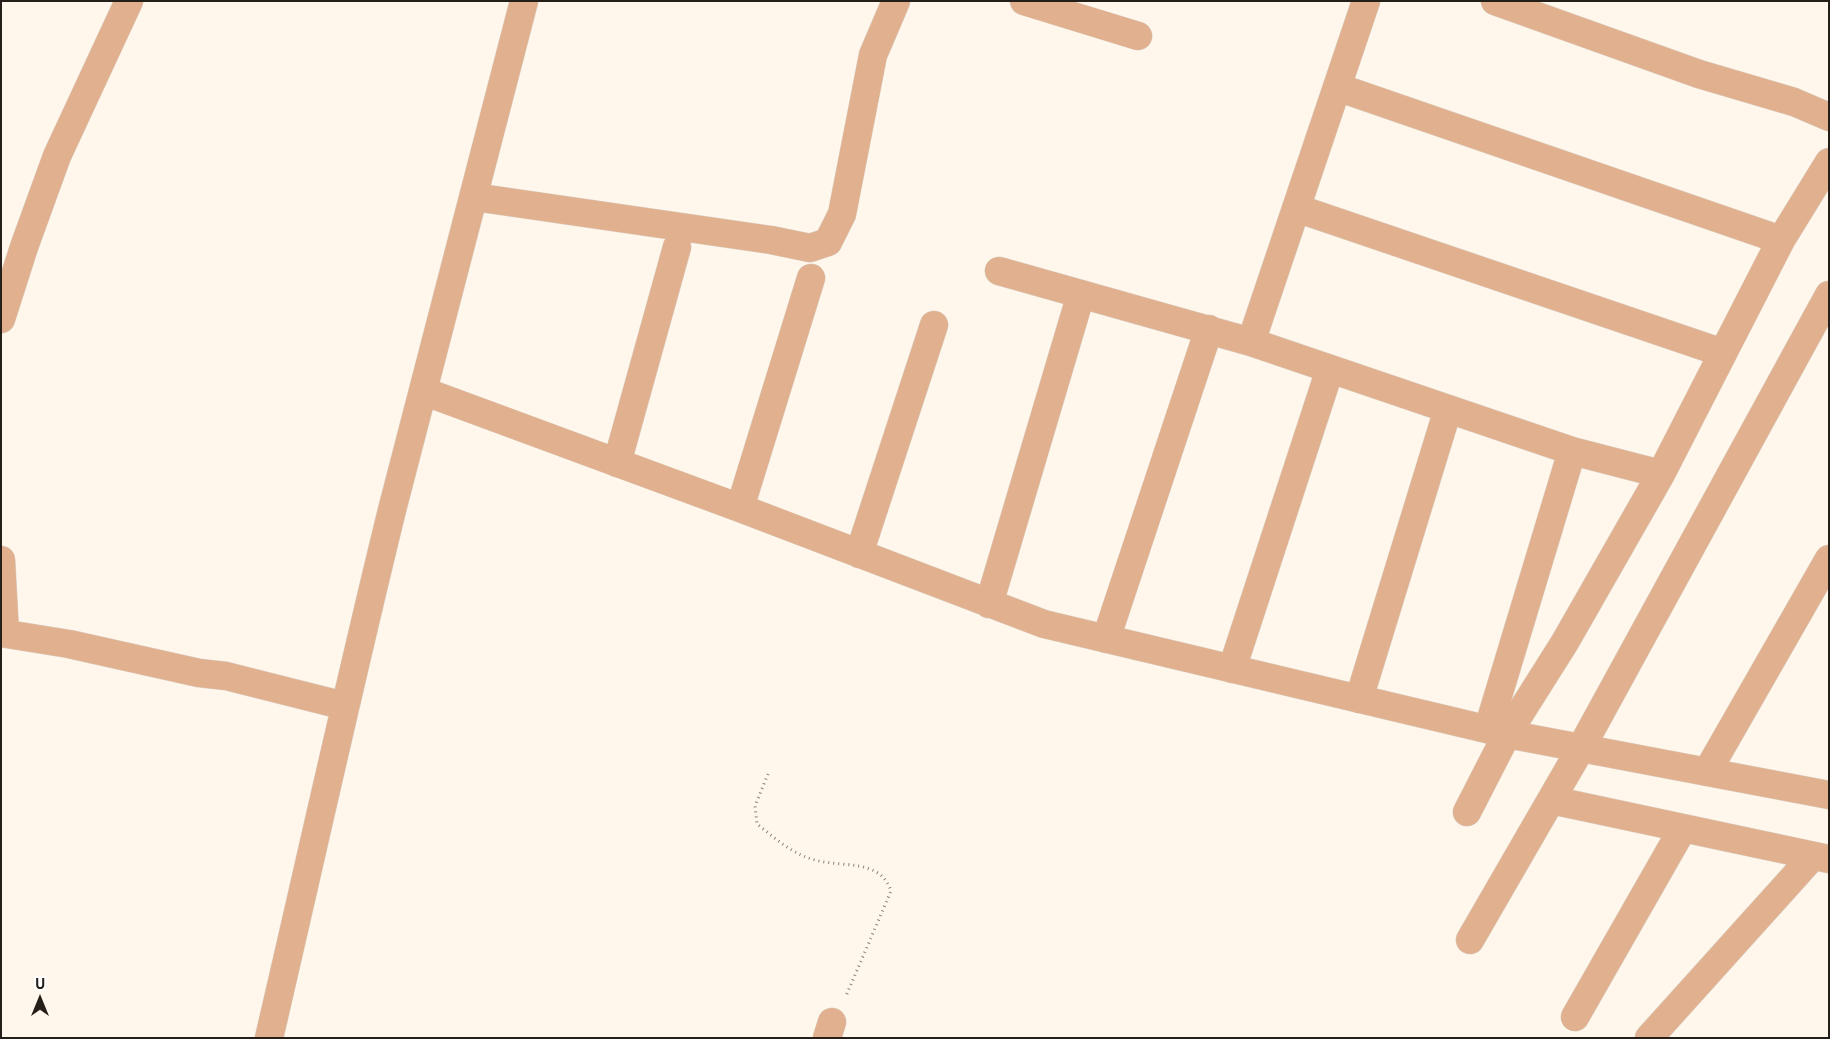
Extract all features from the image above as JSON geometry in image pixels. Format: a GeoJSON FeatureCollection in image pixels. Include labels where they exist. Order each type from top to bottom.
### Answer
{"type":"FeatureCollection","features":[{"type":"Feature","properties":{"kind":"street"},"geometry":{"type":"LineString","coordinates":[[1,320],[24,247],[57,156],[129,1]]}},
{"type":"Feature","properties":{"kind":"street"},"geometry":{"type":"LineString","coordinates":[[269,1038],[319,830],[345,706],[423,391],[524,1]]}},
{"type":"Feature","properties":{"kind":"street"},"geometry":{"type":"LineString","coordinates":[[474,197],[770,240],[810,248],[828,242],[842,214],[873,56],[896,1]]}},
{"type":"Feature","properties":{"kind":"street"},"geometry":{"type":"LineString","coordinates":[[1024,1],[1052,5],[1138,36]]}},
{"type":"Feature","properties":{"kind":"street"},"geometry":{"type":"LineString","coordinates":[[1251,342],[1366,1]]}},
{"type":"Feature","properties":{"kind":"street"},"geometry":{"type":"LineString","coordinates":[[1495,1],[1699,74],[1794,102],[1829,117]]}},
{"type":"Feature","properties":{"kind":"street"},"geometry":{"type":"LineString","coordinates":[[1337,87],[1780,240]]}},
{"type":"Feature","properties":{"kind":"street"},"geometry":{"type":"LineString","coordinates":[[1498,732],[1565,642],[1661,474],[1780,240],[1829,162]]}},
{"type":"Feature","properties":{"kind":"street"},"geometry":{"type":"LineString","coordinates":[[1296,208],[1723,353]]}},
{"type":"Feature","properties":{"kind":"street"},"geometry":{"type":"LineString","coordinates":[[617,463],[677,247]]}},
{"type":"Feature","properties":{"kind":"street"},"geometry":{"type":"LineString","coordinates":[[1000,271],[1251,342],[1572,451],[1661,474]]}},
{"type":"Feature","properties":{"kind":"street"},"geometry":{"type":"LineString","coordinates":[[740,508],[811,278]]}},
{"type":"Feature","properties":{"kind":"street"},"geometry":{"type":"LineString","coordinates":[[989,604],[1081,294]]}},
{"type":"Feature","properties":{"kind":"street"},"geometry":{"type":"LineString","coordinates":[[1470,940],[1581,748],[1829,294]]}},
{"type":"Feature","properties":{"kind":"street"},"geometry":{"type":"LineString","coordinates":[[859,554],[934,324]]}},
{"type":"Feature","properties":{"kind":"street"},"geometry":{"type":"LineString","coordinates":[[1106,639],[1208,330]]}},
{"type":"Feature","properties":{"kind":"street"},"geometry":{"type":"LineString","coordinates":[[1232,669],[1330,369]]}},
{"type":"Feature","properties":{"kind":"street"},"geometry":{"type":"LineString","coordinates":[[423,391],[740,508],[1044,624],[1498,732],[1829,795]]}},
{"type":"Feature","properties":{"kind":"street"},"geometry":{"type":"LineString","coordinates":[[1358,699],[1448,409]]}},
{"type":"Feature","properties":{"kind":"street"},"geometry":{"type":"LineString","coordinates":[[1467,812],[1498,732],[1572,451]]}},
{"type":"Feature","properties":{"kind":"street"},"geometry":{"type":"LineString","coordinates":[[1707,772],[1829,559]]}},
{"type":"Feature","properties":{"kind":"street"},"geometry":{"type":"LineString","coordinates":[[1,560],[3,633],[199,673],[226,676],[345,706]]}},
{"type":"Feature","properties":{"kind":"street"},"geometry":{"type":"LineString","coordinates":[[1551,800],[1821,857]]}},
{"type":"Feature","properties":{"kind":"street"},"geometry":{"type":"LineString","coordinates":[[1575,1017],[1683,828]]}},
{"type":"Feature","properties":{"kind":"street"},"geometry":{"type":"LineString","coordinates":[[1649,1038],[1821,857]]}},
{"type":"Feature","properties":{"kind":"path"},"geometry":{"type":"LineString","coordinates":[[768,774],[755,806],[757,824],[788,850],[816,860],[874,868],[888,881],[891,891],[850,988],[829,1030]]}}]}
